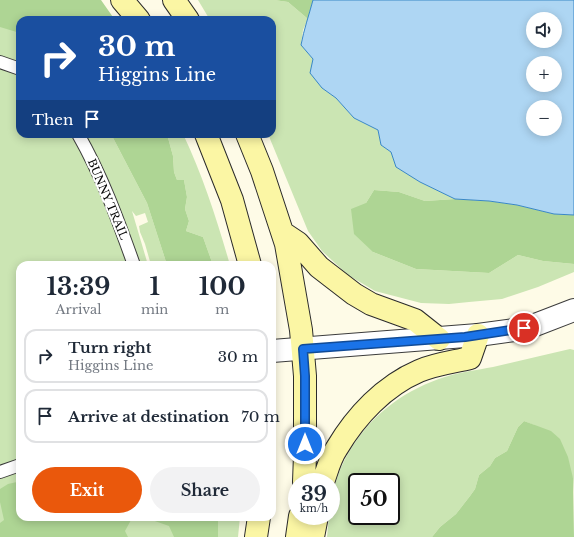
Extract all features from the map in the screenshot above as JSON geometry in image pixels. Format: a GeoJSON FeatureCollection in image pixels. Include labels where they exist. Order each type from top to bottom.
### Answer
{"type":"FeatureCollection","features":[{"type":"Feature","properties":{"kind":"main road"},"geometry":{"type":"LineString","coordinates":[[122,0],[136,16]]}},
{"type":"Feature","properties":{"kind":"main road"},"geometry":{"type":"LineString","coordinates":[[174,0],[185,16]]}},
{"type":"Feature","properties":{"kind":"main road"},"geometry":{"type":"LineString","coordinates":[[208,138],[232,200],[249,261]]}},
{"type":"Feature","properties":{"kind":"main road"},"geometry":{"type":"LineString","coordinates":[[249,138],[262,170],[283,233],[290,267],[303,349],[305,376],[306,423],[304,473]]}},
{"type":"Feature","properties":{"kind":"main road"},"geometry":{"type":"LineString","coordinates":[[283,233],[298,243],[319,267],[354,294],[371,304],[415,320],[439,339]]}},
{"type":"Feature","properties":{"kind":"main road"},"geometry":{"type":"LineString","coordinates":[[326,473],[336,448],[359,416],[373,401],[418,372],[433,366],[470,358],[478,335]]}},
{"type":"Feature","properties":{"kind":"main road"},"geometry":{"type":"LineString","coordinates":[[256,537],[258,521]]}},
{"type":"Feature","properties":{"kind":"main road"},"geometry":{"type":"LineString","coordinates":[[297,537],[299,525]]}},
{"type":"Feature","properties":{"kind":"main road"},"geometry":{"type":"LineString","coordinates":[[313,537],[315,525]]}},
{"type":"Feature","properties":{"kind":"street"},"geometry":{"type":"LineString","coordinates":[[276,351],[478,335],[514,330],[535,325],[574,310]]}},
{"type":"Feature","properties":{"kind":"lane"},"geometry":{"type":"LineString","coordinates":[[0,62],[16,68]]}},
{"type":"Feature","properties":{"kind":"lane","name":"BUNNY TRAIL"},"geometry":{"type":"LineString","coordinates":[[80,138],[89,152],[116,213],[133,261]]}},
{"type":"Feature","properties":{"kind":"lane"},"geometry":{"type":"LineString","coordinates":[[0,472],[16,466]]}},
{"type":"Feature","properties":{"kind":"green space"},"geometry":{"type":"Polygon","coordinates":[[[0,0],[34,0],[23,16],[16,16],[16,138],[113,138],[147,203],[166,261],[150,261],[139,226],[148,222],[145,213],[136,216],[132,211],[147,261],[16,261],[16,521],[210,521],[198,537],[0,537],[0,0]]]}},
{"type":"Feature","properties":{"kind":"green space"},"geometry":{"type":"Polygon","coordinates":[[[0,0],[101,0],[112,16],[16,16],[16,32],[0,27],[0,0]]]}},
{"type":"Feature","properties":{"kind":"green space"},"geometry":{"type":"Polygon","coordinates":[[[198,0],[274,0],[288,2],[308,19],[303,30],[301,45],[313,59],[322,88],[336,98],[354,118],[378,130],[381,145],[391,152],[397,167],[420,182],[455,199],[425,201],[399,192],[374,190],[366,203],[373,252],[416,269],[489,273],[518,255],[543,261],[574,264],[574,272],[538,287],[502,299],[449,304],[421,303],[375,291],[348,275],[322,251],[308,231],[270,138],[276,138],[276,16],[208,16],[198,0]]]}},
{"type":"Feature","properties":{"kind":"green space"},"geometry":{"type":"Polygon","coordinates":[[[274,0],[313,0],[308,19],[288,2],[274,0]]]}},
{"type":"Feature","properties":{"kind":"green space"},"geometry":{"type":"Polygon","coordinates":[[[113,138],[168,138],[173,156],[174,172],[177,180],[184,180],[187,197],[185,209],[189,221],[186,231],[203,237],[212,261],[166,261],[147,203],[113,138]]]}},
{"type":"Feature","properties":{"kind":"green space"},"geometry":{"type":"Polygon","coordinates":[[[168,138],[185,138],[209,198],[229,261],[212,261],[203,237],[186,231],[189,221],[185,209],[187,197],[184,180],[177,180],[174,172],[173,156],[168,138]]]}},
{"type":"Feature","properties":{"kind":"green space"},"geometry":{"type":"Polygon","coordinates":[[[374,190],[399,192],[425,201],[455,199],[489,201],[517,205],[554,214],[574,215],[574,264],[543,261],[518,255],[489,273],[416,269],[373,252],[354,234],[351,209],[366,203],[374,190]]]}},
{"type":"Feature","properties":{"kind":"green space"},"geometry":{"type":"Polygon","coordinates":[[[570,349],[574,350],[574,492],[573,478],[534,425],[524,421],[518,427],[507,451],[495,458],[490,466],[479,475],[475,489],[470,496],[456,514],[440,527],[432,537],[327,537],[328,525],[340,525],[340,470],[354,444],[372,421],[382,411],[405,395],[431,382],[463,372],[493,367],[570,349]]]}},
{"type":"Feature","properties":{"kind":"green space"},"geometry":{"type":"Polygon","coordinates":[[[524,421],[551,431],[560,439],[568,457],[573,478],[574,537],[432,537],[440,527],[456,514],[470,496],[475,489],[479,475],[490,466],[495,458],[507,451],[518,427],[524,421]]]}},
{"type":"Feature","properties":{"kind":"green space"},"geometry":{"type":"Polygon","coordinates":[[[16,482],[16,521],[130,521],[125,531],[128,537],[0,537],[0,523],[4,520],[0,502],[0,489],[8,484],[16,482]]]}},
{"type":"Feature","properties":{"kind":"green space"},"geometry":{"type":"Polygon","coordinates":[[[155,521],[218,521],[218,537],[174,537],[169,526],[155,521]]]}},
{"type":"Feature","properties":{"kind":"green space"},"geometry":{"type":"Polygon","coordinates":[[[218,521],[240,521],[238,537],[218,537],[218,521]]]}},
{"type":"Feature","properties":{"kind":"water"},"geometry":{"type":"Polygon","coordinates":[[[313,0],[574,0],[574,215],[554,214],[517,205],[489,201],[455,199],[420,182],[396,167],[391,152],[381,145],[378,130],[354,118],[336,98],[322,88],[310,73],[313,59],[301,45],[313,0]]]}},
{"type":"Feature","properties":{"kind":"route"},"geometry":{"type":"LineString","coordinates":[[305,444],[305,376],[303,349],[465,337],[524,328]]}}]}
